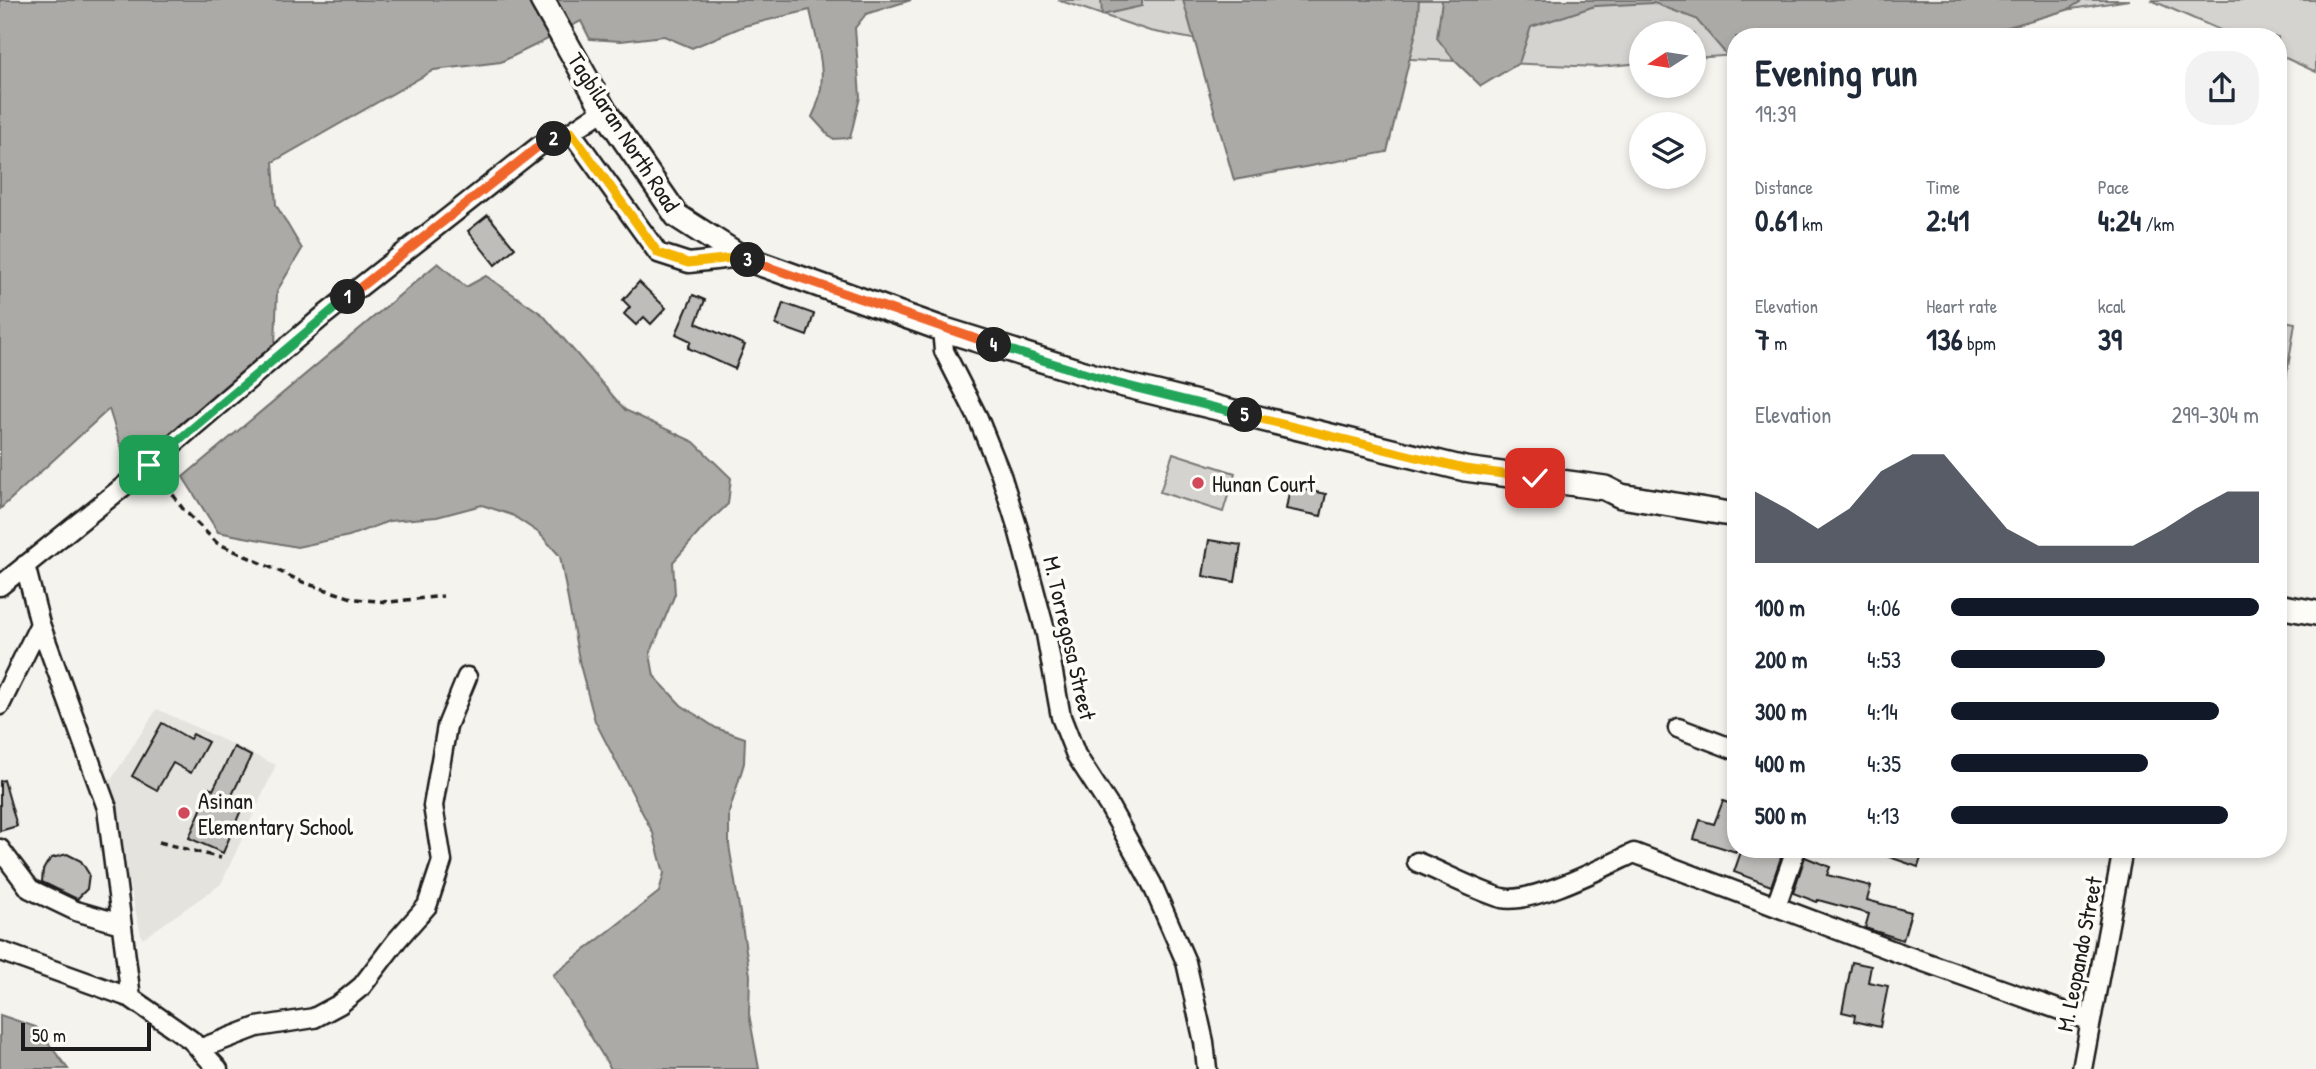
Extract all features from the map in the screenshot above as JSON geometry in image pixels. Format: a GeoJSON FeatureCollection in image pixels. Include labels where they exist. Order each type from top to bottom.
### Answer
{"type":"FeatureCollection","features":[{"type":"Feature","properties":{"kind":"main road","name":"Tagbilaran North Road"},"geometry":{"type":"LineString","coordinates":[[542,0],[604,110],[677,216],[741,257],[942,329],[1116,383],[1465,469],[1605,488],[1621,496],[1727,514]]}},
{"type":"Feature","properties":{"kind":"main road"},"geometry":{"type":"LineString","coordinates":[[2287,608],[2316,613]]}},
{"type":"Feature","properties":{"kind":"street"},"geometry":{"type":"LineString","coordinates":[[0,586],[149,465],[322,317],[539,146],[571,132],[604,110]]}},
{"type":"Feature","properties":{"kind":"street"},"geometry":{"type":"LineString","coordinates":[[571,132],[658,253],[688,263],[741,257]]}},
{"type":"Feature","properties":{"kind":"street","name":"M. Torregosa Street"},"geometry":{"type":"LineString","coordinates":[[942,329],[944,351],[978,418],[1001,475],[1018,529],[1046,634],[1060,717],[1076,755],[1109,806],[1152,884],[1186,962],[1208,1069]]}},
{"type":"Feature","properties":{"kind":"street"},"geometry":{"type":"LineString","coordinates":[[25,565],[40,624],[107,808],[131,998]]}},
{"type":"Feature","properties":{"kind":"street"},"geometry":{"type":"LineString","coordinates":[[0,705],[40,624]]}},
{"type":"Feature","properties":{"kind":"street"},"geometry":{"type":"LineString","coordinates":[[198,1049],[257,1027],[314,1018],[340,1004],[362,986],[427,906],[442,862],[433,806],[447,726],[467,677]]}},
{"type":"Feature","properties":{"kind":"street"},"geometry":{"type":"LineString","coordinates":[[1678,728],[1727,747]]}},
{"type":"Feature","properties":{"kind":"street"},"geometry":{"type":"LineString","coordinates":[[0,849],[30,889],[76,911],[121,924]]}},
{"type":"Feature","properties":{"kind":"street"},"geometry":{"type":"LineString","coordinates":[[1417,862],[1504,898],[1532,896],[1634,853],[2091,1021]]}},
{"type":"Feature","properties":{"kind":"street"},"geometry":{"type":"LineString","coordinates":[[1776,906],[1793,858]]}},
{"type":"Feature","properties":{"kind":"street","name":"M. Leopando Street"},"geometry":{"type":"LineString","coordinates":[[2082,1069],[2121,858]]}},
{"type":"Feature","properties":{"kind":"street"},"geometry":{"type":"LineString","coordinates":[[0,951],[131,998],[191,1040],[218,1069]]}},
{"type":"Feature","properties":{"kind":"path"},"geometry":{"type":"LineString","coordinates":[[149,465],[161,477],[183,509],[217,543],[305,583],[355,599],[389,602],[443,596]]}},
{"type":"Feature","properties":{"kind":"path"},"geometry":{"type":"LineString","coordinates":[[159,842],[221,858]]}},
{"type":"Feature","properties":{"kind":"shaded area"},"geometry":{"type":"Polygon","coordinates":[[[0,0],[532,0],[552,37],[501,62],[434,70],[273,162],[276,205],[302,249],[277,291],[275,345],[131,479],[109,409],[0,509],[0,0]]]}},
{"type":"Feature","properties":{"kind":"shaded area"},"geometry":{"type":"Polygon","coordinates":[[[534,0],[911,0],[866,14],[855,28],[860,97],[850,138],[832,139],[812,117],[818,103],[822,77],[810,10],[744,26],[692,48],[664,36],[621,41],[590,39],[581,21],[552,36],[534,0]]]}},
{"type":"Feature","properties":{"kind":"shaded area"},"geometry":{"type":"Polygon","coordinates":[[[1058,0],[2129,0],[1952,28],[1727,28],[1727,56],[1706,57],[1706,21],[1629,21],[1629,64],[1599,67],[1267,53],[1150,31],[1058,0]]]}},
{"type":"Feature","properties":{"kind":"shaded area"},"geometry":{"type":"Polygon","coordinates":[[[1101,0],[1142,0],[1142,6],[1102,15],[1101,0]]]}},
{"type":"Feature","properties":{"kind":"shaded area"},"geometry":{"type":"Polygon","coordinates":[[[1183,0],[1419,0],[1417,28],[1387,152],[1234,180],[1183,0]]]}},
{"type":"Feature","properties":{"kind":"shaded area"},"geometry":{"type":"Polygon","coordinates":[[[1442,0],[2083,0],[2067,10],[2004,28],[1727,28],[1727,55],[1706,31],[1706,21],[1698,21],[1654,3],[1595,6],[1531,27],[1519,63],[1481,86],[1455,61],[1437,38],[1442,0]]]}},
{"type":"Feature","properties":{"kind":"shaded area"},"geometry":{"type":"Polygon","coordinates":[[[2151,0],[2316,0],[2316,72],[2287,59],[2287,28],[2215,28],[2151,0]]]}},
{"type":"Feature","properties":{"kind":"shaded area"},"geometry":{"type":"Polygon","coordinates":[[[438,263],[466,287],[486,276],[543,315],[625,410],[694,442],[731,478],[728,504],[673,562],[675,594],[650,654],[654,676],[681,705],[716,728],[745,738],[744,763],[729,813],[729,845],[750,975],[749,1014],[759,1069],[611,1069],[553,975],[659,892],[664,873],[653,833],[595,721],[580,665],[560,556],[539,533],[512,515],[482,505],[437,517],[389,521],[349,536],[297,547],[218,532],[183,477],[438,263]]]}},
{"type":"Feature","properties":{"kind":"shaded area"},"geometry":{"type":"Polygon","coordinates":[[[2287,322],[2295,323],[2287,374],[2287,322]]]}},
{"type":"Feature","properties":{"kind":"shaded area","name":"Hunan Court"},"geometry":{"type":"Polygon","coordinates":[[[1173,453],[1235,473],[1223,512],[1160,492],[1173,453]]]}},
{"type":"Feature","properties":{"kind":"shaded area","name":"Asinan Elementary School"},"geometry":{"type":"Polygon","coordinates":[[[157,709],[276,765],[221,884],[142,939],[107,786],[157,709]]]}},
{"type":"Feature","properties":{"kind":"shaded area"},"geometry":{"type":"Polygon","coordinates":[[[0,1015],[36,1027],[68,1069],[0,1069],[0,1015]]]}},
{"type":"Feature","properties":{"kind":"building"},"geometry":{"type":"Polygon","coordinates":[[[488,215],[515,248],[495,265],[468,231],[488,215]]]}},
{"type":"Feature","properties":{"kind":"building"},"geometry":{"type":"Polygon","coordinates":[[[639,282],[666,308],[651,324],[644,317],[636,325],[624,314],[630,307],[623,300],[639,282]]]}},
{"type":"Feature","properties":{"kind":"building"},"geometry":{"type":"Polygon","coordinates":[[[693,295],[705,300],[696,323],[745,345],[735,369],[688,348],[691,341],[676,334],[693,295]]]}},
{"type":"Feature","properties":{"kind":"building"},"geometry":{"type":"Polygon","coordinates":[[[783,303],[814,314],[807,336],[776,325],[783,303]]]}},
{"type":"Feature","properties":{"kind":"building"},"geometry":{"type":"Polygon","coordinates":[[[1290,487],[1326,494],[1321,516],[1286,509],[1290,487]]]}},
{"type":"Feature","properties":{"kind":"building"},"geometry":{"type":"Polygon","coordinates":[[[1209,540],[1241,545],[1235,582],[1203,576],[1209,540]]]}},
{"type":"Feature","properties":{"kind":"building"},"geometry":{"type":"Polygon","coordinates":[[[162,723],[190,739],[193,734],[208,742],[191,773],[173,763],[157,790],[132,776],[162,723]]]}},
{"type":"Feature","properties":{"kind":"building"},"geometry":{"type":"Polygon","coordinates":[[[234,747],[251,756],[231,797],[244,803],[223,853],[189,838],[210,788],[213,790],[234,747]]]}},
{"type":"Feature","properties":{"kind":"building"},"geometry":{"type":"Polygon","coordinates":[[[4,780],[17,826],[0,831],[0,781],[4,780]]]}},
{"type":"Feature","properties":{"kind":"building"},"geometry":{"type":"Polygon","coordinates":[[[1723,801],[1727,803],[1727,849],[1694,839],[1700,820],[1714,824],[1723,801]]]}},
{"type":"Feature","properties":{"kind":"building"},"geometry":{"type":"Polygon","coordinates":[[[67,854],[81,861],[89,874],[87,889],[77,899],[42,882],[47,863],[52,858],[67,854]]]}},
{"type":"Feature","properties":{"kind":"building"},"geometry":{"type":"Polygon","coordinates":[[[1739,858],[1781,858],[1771,886],[1734,872],[1739,858]]]}},
{"type":"Feature","properties":{"kind":"building"},"geometry":{"type":"Polygon","coordinates":[[[1805,858],[1830,867],[1827,875],[1871,886],[1867,900],[1911,912],[1903,940],[1865,928],[1869,914],[1818,900],[1817,902],[1793,893],[1805,858]]]}},
{"type":"Feature","properties":{"kind":"building"},"geometry":{"type":"Polygon","coordinates":[[[1892,858],[1921,858],[1918,867],[1892,858]]]}},
{"type":"Feature","properties":{"kind":"building"},"geometry":{"type":"Polygon","coordinates":[[[1852,962],[1871,966],[1868,982],[1888,986],[1880,1027],[1854,1021],[1855,1015],[1842,1012],[1852,962]]]}},
{"type":"Feature","properties":{"kind":"place","name":"Hunan Court"},"geometry":{"type":"Point","coordinates":[1198,483]}},
{"type":"Feature","properties":{"kind":"place","name":"Asinan Elementary School"},"geometry":{"type":"Point","coordinates":[184,813]}},
{"type":"Feature","properties":{"kind":"route"},"geometry":{"type":"LineString","coordinates":[[149,465],[322,317],[539,146],[571,132],[658,253],[688,263],[741,257],[942,329],[1116,383],[1465,469],[1535,478]]}}]}
